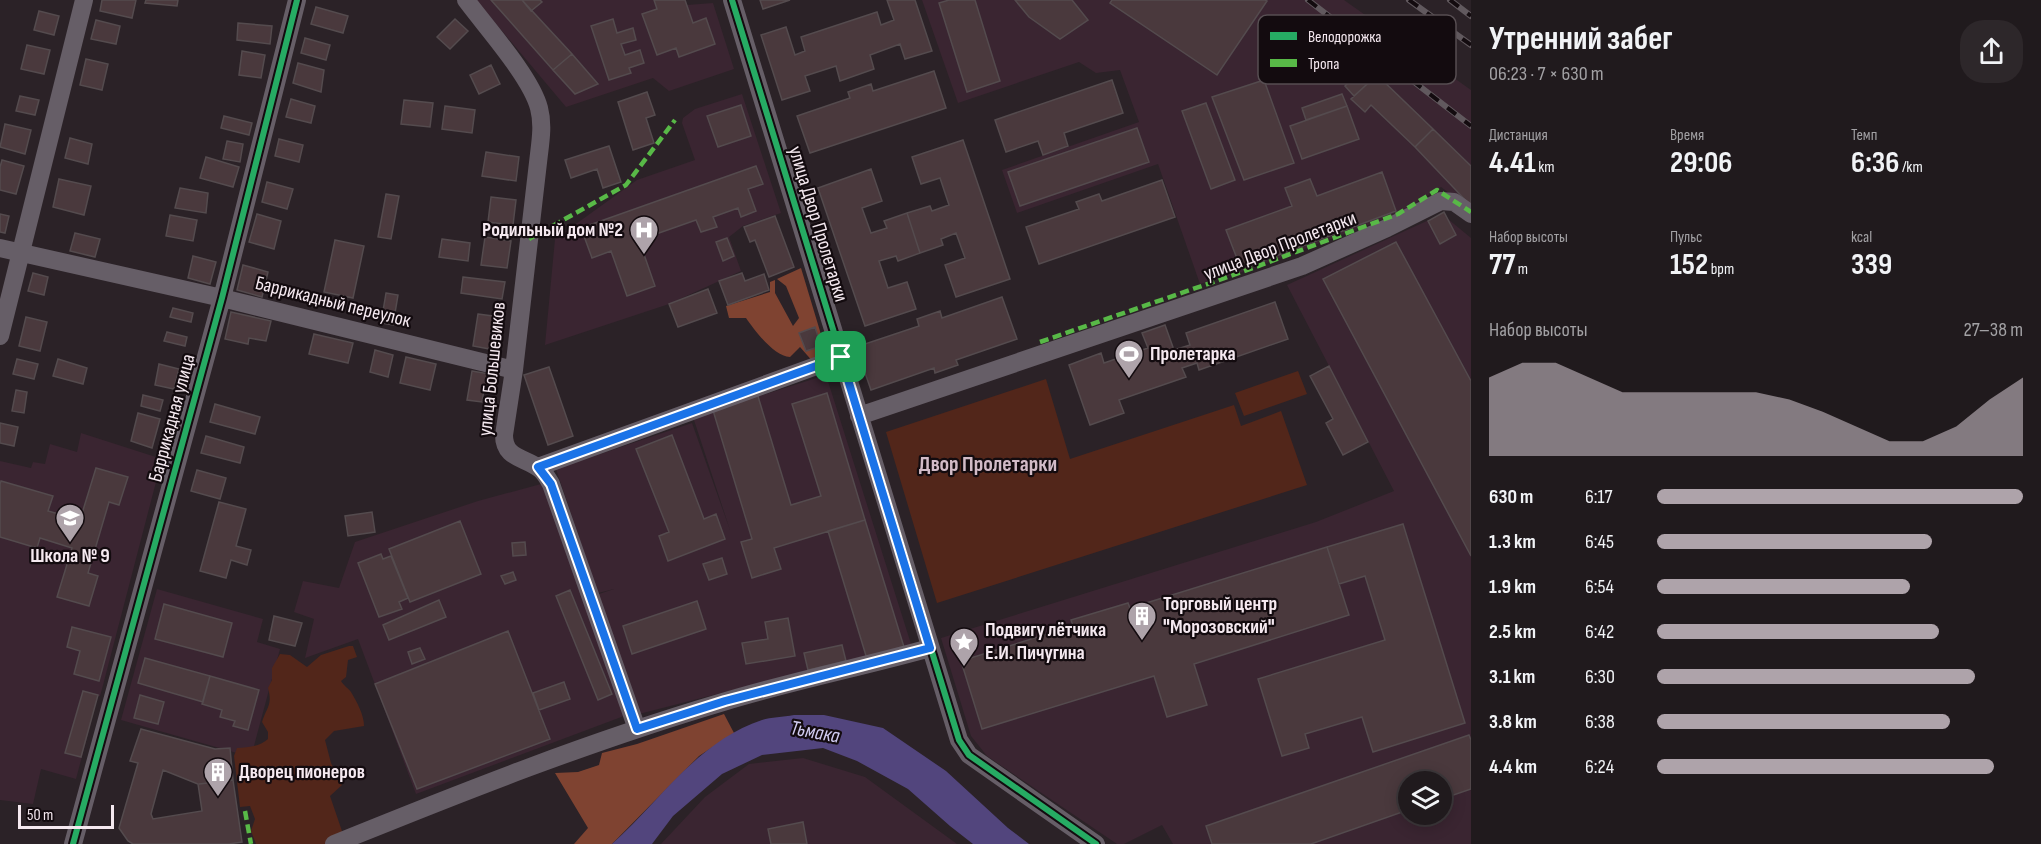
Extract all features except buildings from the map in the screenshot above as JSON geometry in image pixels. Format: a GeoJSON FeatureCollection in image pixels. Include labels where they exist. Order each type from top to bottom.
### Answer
{"type":"FeatureCollection","features":[{"type":"Feature","properties":{"kind":"street"},"geometry":{"type":"LineString","coordinates":[[0,336],[84,0]]}},
{"type":"Feature","properties":{"kind":"street","name":"Баррикадная улица"},"geometry":{"type":"LineString","coordinates":[[73,844],[222,298],[297,0]]}},
{"type":"Feature","properties":{"kind":"street","name":"улица Большевиков"},"geometry":{"type":"LineString","coordinates":[[465,0],[528,83],[537,101],[540,115],[539,154],[514,370],[504,435],[504,443],[512,455],[538,467]]}},
{"type":"Feature","properties":{"kind":"street","name":"улица Двор Пролетарки"},"geometry":{"type":"LineString","coordinates":[[732,0],[959,740],[964,749],[1096,844]]}},
{"type":"Feature","properties":{"kind":"street","name":"улица Двор Пролетарки"},"geometry":{"type":"LineString","coordinates":[[859,416],[1302,266],[1441,201],[1454,202],[1471,214]]}},
{"type":"Feature","properties":{"kind":"street","name":"Баррикадный переулок"},"geometry":{"type":"LineString","coordinates":[[0,248],[222,298],[514,370]]}},
{"type":"Feature","properties":{"kind":"street"},"geometry":{"type":"LineString","coordinates":[[637,729],[551,484],[538,467],[841,357]]}},
{"type":"Feature","properties":{"kind":"street"},"geometry":{"type":"LineString","coordinates":[[334,844],[419,809],[637,729],[725,701],[930,648]]}},
{"type":"Feature","properties":{"kind":"shaded area"},"geometry":{"type":"Polygon","coordinates":[[[476,0],[685,0],[687,5],[713,3],[734,69],[669,91],[653,78],[566,107],[476,0]]]}},
{"type":"Feature","properties":{"kind":"shaded area"},"geometry":{"type":"Polygon","coordinates":[[[922,0],[1344,0],[1365,15],[1258,15],[1258,84],[1456,84],[1456,79],[1471,90],[1471,209],[1441,187],[1398,214],[1242,272],[1200,284],[1158,164],[1017,213],[1002,170],[1139,122],[1120,70],[1096,73],[1079,62],[958,103],[922,0]]]}},
{"type":"Feature","properties":{"kind":"shaded area","name":"Родильный дом №2"},"geometry":{"type":"Polygon","coordinates":[[[742,94],[781,213],[743,226],[729,237],[741,271],[669,304],[545,345],[555,239],[637,180],[695,160],[682,123],[683,118],[695,109],[742,94]]]}},
{"type":"Feature","properties":{"kind":"shaded area"},"geometry":{"type":"Polygon","coordinates":[[[1442,214],[1471,238],[1471,844],[1173,844],[1162,825],[1124,844],[1117,844],[987,756],[971,736],[941,638],[1316,522],[1394,491],[1287,285],[1442,214]]]}},
{"type":"Feature","properties":{"kind":"shaded area"},"geometry":{"type":"Polygon","coordinates":[[[801,268],[826,351],[814,363],[800,347],[790,357],[784,356],[765,342],[746,318],[729,318],[726,306],[770,292],[770,282],[775,280],[775,293],[793,326],[799,318],[786,286],[777,279],[801,268]]]}},
{"type":"Feature","properties":{"kind":"shaded area"},"geometry":{"type":"Polygon","coordinates":[[[1298,371],[1307,394],[1244,416],[1235,393],[1298,371]]]}},
{"type":"Feature","properties":{"kind":"shaded area"},"geometry":{"type":"Polygon","coordinates":[[[826,375],[912,647],[846,661],[639,714],[596,595],[614,589],[598,593],[556,469],[692,423],[730,530],[693,417],[826,375]]]}},
{"type":"Feature","properties":{"kind":"shaded area"},"geometry":{"type":"Polygon","coordinates":[[[1046,379],[1070,459],[1234,405],[1241,426],[1281,411],[1307,485],[937,603],[886,432],[1046,379]]]}},
{"type":"Feature","properties":{"kind":"shaded area"},"geometry":{"type":"Polygon","coordinates":[[[81,433],[162,459],[76,779],[41,769],[33,804],[0,800],[0,461],[31,468],[33,462],[45,464],[50,444],[77,452],[81,433]]]}},
{"type":"Feature","properties":{"kind":"shaded area"},"geometry":{"type":"Polygon","coordinates":[[[541,484],[550,498],[624,716],[416,794],[358,639],[305,658],[314,619],[294,612],[303,581],[339,588],[355,542],[478,501],[541,484]]]}},
{"type":"Feature","properties":{"kind":"shaded area"},"geometry":{"type":"Polygon","coordinates":[[[157,589],[263,619],[257,642],[280,649],[251,757],[121,720],[157,589]]]}},
{"type":"Feature","properties":{"kind":"shaded area"},"geometry":{"type":"Polygon","coordinates":[[[353,646],[357,657],[348,660],[346,677],[341,681],[358,704],[364,726],[334,731],[325,740],[331,763],[342,785],[330,796],[343,834],[327,844],[256,844],[251,831],[255,819],[250,806],[240,807],[234,756],[237,748],[257,745],[268,739],[268,732],[262,722],[269,703],[268,688],[272,680],[272,668],[280,654],[290,655],[307,667],[321,655],[353,646]]]}},
{"type":"Feature","properties":{"kind":"shaded area"},"geometry":{"type":"Polygon","coordinates":[[[724,714],[734,733],[699,756],[612,844],[574,844],[588,828],[555,773],[578,772],[599,765],[602,753],[637,744],[724,714]]]}},
{"type":"Feature","properties":{"kind":"shaded area"},"geometry":{"type":"Polygon","coordinates":[[[803,758],[865,777],[957,844],[661,844],[705,797],[749,764],[803,758]]]}},
{"type":"Feature","properties":{"kind":"water","name":"Тьмака"},"geometry":{"type":"Polygon","coordinates":[[[794,715],[824,715],[883,728],[946,771],[1008,828],[1029,844],[973,844],[908,789],[857,761],[823,748],[762,755],[722,774],[673,816],[652,844],[612,844],[681,774],[718,742],[762,720],[794,715]]]}},
{"type":"Feature","properties":{"kind":"railway"},"geometry":{"type":"LineString","coordinates":[[1308,0],[1327,15]]}},
{"type":"Feature","properties":{"kind":"railway"},"geometry":{"type":"LineString","coordinates":[[1409,0],[1430,15]]}},
{"type":"Feature","properties":{"kind":"railway"},"geometry":{"type":"LineString","coordinates":[[1450,0],[1471,16]]}},
{"type":"Feature","properties":{"kind":"railway"},"geometry":{"type":"LineString","coordinates":[[1456,34],[1471,45]]}},
{"type":"Feature","properties":{"kind":"railway"},"geometry":{"type":"LineString","coordinates":[[1417,84],[1471,126]]}},
{"type":"Feature","properties":{"kind":"marked path"},"geometry":{"type":"LineString","coordinates":[[529,239],[626,185],[675,120]]}},
{"type":"Feature","properties":{"kind":"marked path"},"geometry":{"type":"LineString","coordinates":[[1040,342],[1242,272],[1398,214],[1437,190],[1471,212]]}},
{"type":"Feature","properties":{"kind":"marked path"},"geometry":{"type":"LineString","coordinates":[[245,811],[251,844]]}},
{"type":"Feature","properties":{"kind":"cycle path"},"geometry":{"type":"LineString","coordinates":[[73,844],[222,298],[297,0]]}},
{"type":"Feature","properties":{"kind":"cycle path"},"geometry":{"type":"LineString","coordinates":[[732,0],[959,740],[969,755],[1096,844]]}},
{"type":"Feature","properties":{"kind":"place","name":"Родильный дом №2"},"geometry":{"type":"Point","coordinates":[644,256]}},
{"type":"Feature","properties":{"kind":"place","name":"Пролетарка"},"geometry":{"type":"Point","coordinates":[1129,380]}},
{"type":"Feature","properties":{"kind":"place","name":"Школа № 9"},"geometry":{"type":"Point","coordinates":[70,544]}},
{"type":"Feature","properties":{"kind":"place","name":"Торговый центр \"Морозовский\""},"geometry":{"type":"Point","coordinates":[1142,642]}},
{"type":"Feature","properties":{"kind":"place","name":"Подвигу лётчика Е.И. Пичугина"},"geometry":{"type":"Point","coordinates":[964,668]}},
{"type":"Feature","properties":{"kind":"place","name":"Дворец пионеров"},"geometry":{"type":"Point","coordinates":[218,798]}},
{"type":"Feature","properties":{"kind":"district","name":"Двор Пролетарки"},"geometry":{"type":"Point","coordinates":[988,464]}},
{"type":"Feature","properties":{"kind":"route"},"geometry":{"type":"LineString","coordinates":[[841,357],[930,648],[725,701],[637,729],[551,484],[538,467],[841,357]]}}]}
